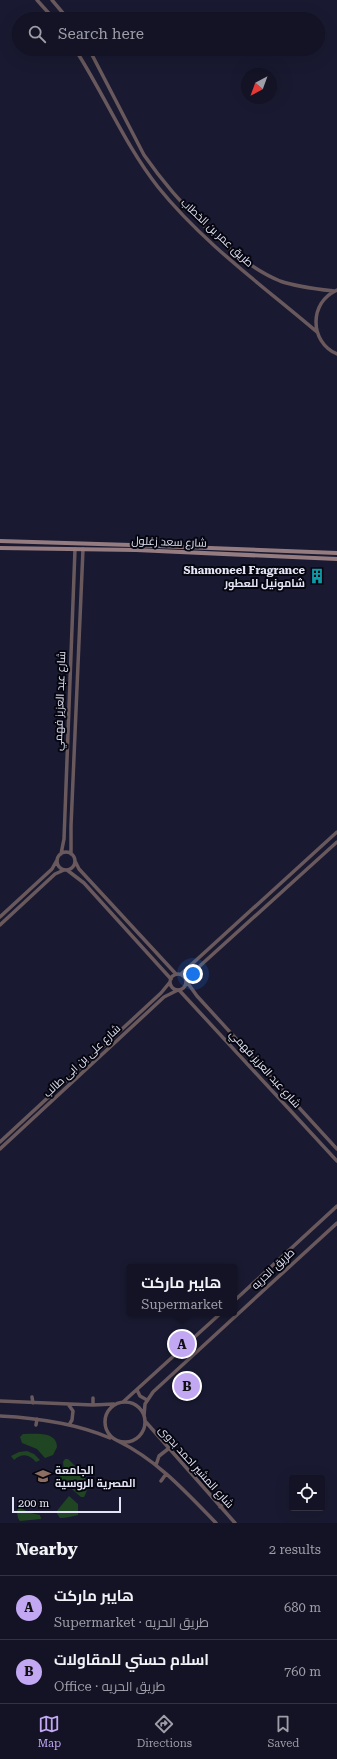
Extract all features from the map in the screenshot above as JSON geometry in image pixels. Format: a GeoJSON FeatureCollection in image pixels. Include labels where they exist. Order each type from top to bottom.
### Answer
{"type":"FeatureCollection","features":[{"type":"Feature","properties":{"kind":"main road","name":"شارع سعد زغلول"},"geometry":{"type":"LineString","coordinates":[[0,541],[337,553]]}},
{"type":"Feature","properties":{"kind":"main road"},"geometry":{"type":"LineString","coordinates":[[131,545],[132,550]]}},
{"type":"Feature","properties":{"kind":"main road","name":"شارع سعد زغلول"},"geometry":{"type":"LineString","coordinates":[[0,548],[132,550],[337,559]]}},
{"type":"Feature","properties":{"kind":"main road"},"geometry":{"type":"LineString","coordinates":[[277,550],[277,556]]}},
{"type":"Feature","properties":{"kind":"street"},"geometry":{"type":"LineString","coordinates":[[37,0],[48,12]]}},
{"type":"Feature","properties":{"kind":"street"},"geometry":{"type":"LineString","coordinates":[[52,0],[62,12]]}},
{"type":"Feature","properties":{"kind":"street","name":"طريق عمر بن الخطاب"},"geometry":{"type":"LineString","coordinates":[[79,56],[138,159],[168,199],[203,235],[317,332],[326,347],[336,354]]}},
{"type":"Feature","properties":{"kind":"street","name":"طريق عمر بن الخطاب"},"geometry":{"type":"LineString","coordinates":[[93,56],[144,155],[185,206],[229,247],[265,273],[280,281],[297,286],[335,290]]}},
{"type":"Feature","properties":{"kind":"street"},"geometry":{"type":"LineString","coordinates":[[317,332],[316,316],[318,309],[327,296],[335,290]]}},
{"type":"Feature","properties":{"kind":"street","name":"شارع عبد العزيز فهمي"},"geometry":{"type":"LineString","coordinates":[[61,854],[64,839],[75,549]]}},
{"type":"Feature","properties":{"kind":"street","name":"شارع عبد العزيز فهمي"},"geometry":{"type":"LineString","coordinates":[[71,854],[70,839],[83,549]]}},
{"type":"Feature","properties":{"kind":"street"},"geometry":{"type":"LineString","coordinates":[[75,569],[82,569]]}},
{"type":"Feature","properties":{"kind":"street"},"geometry":{"type":"LineString","coordinates":[[0,917],[52,869],[61,854],[71,854],[83,873],[170,968],[176,974],[181,974],[337,832]]}},
{"type":"Feature","properties":{"kind":"street"},"geometry":{"type":"LineString","coordinates":[[64,839],[67,841],[70,839]]}},
{"type":"Feature","properties":{"kind":"street"},"geometry":{"type":"LineString","coordinates":[[57,860],[59,866],[77,877],[165,972],[170,980],[172,988],[178,990],[184,988],[194,972],[337,842]]}},
{"type":"Feature","properties":{"kind":"street"},"geometry":{"type":"LineString","coordinates":[[0,925],[51,878],[60,871],[74,866],[75,861]]}},
{"type":"Feature","properties":{"kind":"street"},"geometry":{"type":"LineString","coordinates":[[47,873],[50,874],[51,878]]}},
{"type":"Feature","properties":{"kind":"street"},"geometry":{"type":"LineString","coordinates":[[77,877],[83,873]]}},
{"type":"Feature","properties":{"kind":"street"},"geometry":{"type":"LineString","coordinates":[[189,967],[191,971],[194,972]]}},
{"type":"Feature","properties":{"kind":"street"},"geometry":{"type":"LineString","coordinates":[[165,972],[170,968]]}},
{"type":"Feature","properties":{"kind":"street"},"geometry":{"type":"LineString","coordinates":[[170,980],[176,974]]}},
{"type":"Feature","properties":{"kind":"street"},"geometry":{"type":"LineString","coordinates":[[181,974],[187,981]]}},
{"type":"Feature","properties":{"kind":"street","name":"شارع على بن ابى طالب"},"geometry":{"type":"LineString","coordinates":[[0,1142],[161,993],[170,980]]}},
{"type":"Feature","properties":{"kind":"street","name":"شارع عبد العزيز فهمي"},"geometry":{"type":"LineString","coordinates":[[187,981],[194,993],[337,1149]]}},
{"type":"Feature","properties":{"kind":"street","name":"شارع عبد العزيز فهمي"},"geometry":{"type":"LineString","coordinates":[[178,990],[337,1161]]}},
{"type":"Feature","properties":{"kind":"street","name":"شارع على بن ابى طالب"},"geometry":{"type":"LineString","coordinates":[[0,1149],[164,997],[178,990]]}},
{"type":"Feature","properties":{"kind":"street"},"geometry":{"type":"LineString","coordinates":[[161,993],[164,997]]}},
{"type":"Feature","properties":{"kind":"street"},"geometry":{"type":"LineString","coordinates":[[187,998],[194,993]]}},
{"type":"Feature","properties":{"kind":"street"},"geometry":{"type":"LineString","coordinates":[[99,1050],[103,1054]]}},
{"type":"Feature","properties":{"kind":"street"},"geometry":{"type":"LineString","coordinates":[[36,1108],[40,1112]]}},
{"type":"Feature","properties":{"kind":"street","name":"طريق الحريه"},"geometry":{"type":"LineString","coordinates":[[237,1298],[337,1206]]}},
{"type":"Feature","properties":{"kind":"street","name":"طريق الحريه"},"geometry":{"type":"LineString","coordinates":[[237,1315],[337,1223]]}},
{"type":"Feature","properties":{"kind":"street"},"geometry":{"type":"LineString","coordinates":[[123,1402],[218,1316]]}},
{"type":"Feature","properties":{"kind":"street","name":"طريق الحريه"},"geometry":{"type":"LineString","coordinates":[[147,1400],[153,1392],[236,1316]]}},
{"type":"Feature","properties":{"kind":"street"},"geometry":{"type":"LineString","coordinates":[[118,1403],[110,1409],[105,1417],[106,1431],[118,1442],[128,1443],[137,1439],[143,1431],[145,1422],[144,1416],[147,1400],[140,1396],[137,1390]]}},
{"type":"Feature","properties":{"kind":"street"},"geometry":{"type":"LineString","coordinates":[[1,1396],[1,1401],[32,1403],[93,1405],[123,1402],[137,1406],[144,1416]]}},
{"type":"Feature","properties":{"kind":"street"},"geometry":{"type":"LineString","coordinates":[[32,1397],[32,1403]]}},
{"type":"Feature","properties":{"kind":"street"},"geometry":{"type":"LineString","coordinates":[[93,1398],[93,1405]]}},
{"type":"Feature","properties":{"kind":"street"},"geometry":{"type":"LineString","coordinates":[[68,1404],[73,1411],[72,1420],[69,1425]]}},
{"type":"Feature","properties":{"kind":"street"},"geometry":{"type":"LineString","coordinates":[[0,1416],[36,1419],[69,1425],[112,1438]]}},
{"type":"Feature","properties":{"kind":"street"},"geometry":{"type":"LineString","coordinates":[[36,1419],[36,1425]]}},
{"type":"Feature","properties":{"kind":"street","name":"شارع المشير احمد بدوى"},"geometry":{"type":"LineString","coordinates":[[145,1422],[235,1523]]}},
{"type":"Feature","properties":{"kind":"street","name":"شارع المشير احمد بدوى"},"geometry":{"type":"LineString","coordinates":[[118,1442],[138,1452],[166,1474],[216,1523]]}},
{"type":"Feature","properties":{"kind":"street"},"geometry":{"type":"LineString","coordinates":[[156,1466],[158,1456],[168,1449]]}},
{"type":"Feature","properties":{"kind":"street"},"geometry":{"type":"LineString","coordinates":[[161,1481],[166,1474]]}},
{"type":"Feature","properties":{"kind":"street"},"geometry":{"type":"LineString","coordinates":[[173,1487],[176,1483]]}},
{"type":"Feature","properties":{"kind":"street"},"geometry":{"type":"LineString","coordinates":[[220,1507],[226,1502]]}},
{"type":"Feature","properties":{"kind":"green space"},"geometry":{"type":"Polygon","coordinates":[[[23,1434],[44,1434],[53,1438],[57,1447],[53,1455],[45,1458],[37,1449],[22,1443],[20,1437],[23,1434]]]}},
{"type":"Feature","properties":{"kind":"green space"},"geometry":{"type":"Polygon","coordinates":[[[27,1451],[34,1454],[40,1460],[36,1462],[31,1457],[23,1455],[14,1460],[11,1456],[19,1452],[27,1451]]]}},
{"type":"Feature","properties":{"kind":"green space"},"geometry":{"type":"Polygon","coordinates":[[[65,1459],[68,1459],[77,1467],[84,1476],[87,1491],[84,1497],[81,1497],[59,1478],[64,1470],[63,1462],[65,1459]]]}},
{"type":"Feature","properties":{"kind":"green space"},"geometry":{"type":"Polygon","coordinates":[[[69,1496],[78,1504],[78,1515],[60,1518],[56,1512],[69,1496]]]}},
{"type":"Feature","properties":{"kind":"green space"},"geometry":{"type":"Polygon","coordinates":[[[19,1507],[30,1513],[40,1515],[41,1519],[20,1521],[17,1514],[19,1507]]]}},
{"type":"Feature","properties":{"kind":"place","name":"Shamoneel Fragrance شامونيل للعطور"},"geometry":{"type":"Point","coordinates":[317,576]}},
{"type":"Feature","properties":{"kind":"place","name":"هايبر ماركت"},"geometry":{"type":"Point","coordinates":[182,1344]}},
{"type":"Feature","properties":{"kind":"place","name":"اسلام حسني للمقاولات"},"geometry":{"type":"Point","coordinates":[187,1386]}},
{"type":"Feature","properties":{"kind":"place","name":"الجامعة المصرية الروسية"},"geometry":{"type":"Point","coordinates":[43,1476]}}]}
